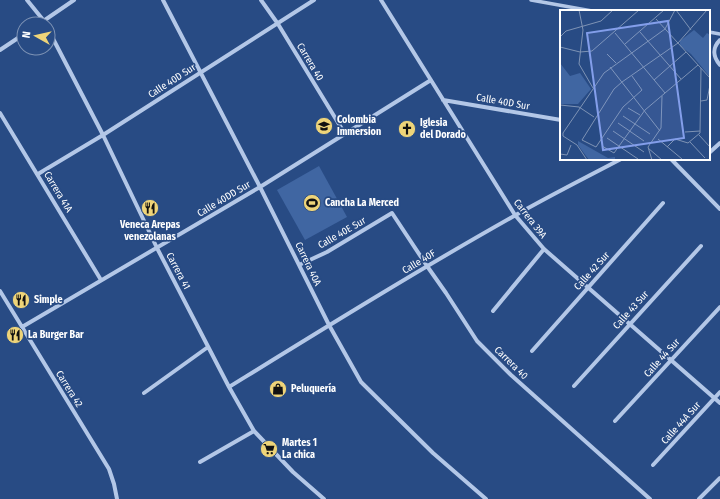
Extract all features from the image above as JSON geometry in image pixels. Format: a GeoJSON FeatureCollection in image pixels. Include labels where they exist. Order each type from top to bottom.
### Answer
{"type":"FeatureCollection","features":[{"type":"Feature","properties":{"kind":"street"},"geometry":{"type":"LineString","coordinates":[[26,0],[40,16]]}},
{"type":"Feature","properties":{"kind":"street"},"geometry":{"type":"LineString","coordinates":[[53,16],[74,0]]}},
{"type":"Feature","properties":{"kind":"street","name":"Carrera 40A"},"geometry":{"type":"LineString","coordinates":[[163,0],[260,187],[329,325],[361,382],[433,453],[486,499]]}},
{"type":"Feature","properties":{"kind":"street","name":"Carrera 40"},"geometry":{"type":"LineString","coordinates":[[261,0],[278,24],[345,134]]}},
{"type":"Feature","properties":{"kind":"street","name":"Calle 40D Sur"},"geometry":{"type":"LineString","coordinates":[[38,174],[103,135],[314,0]]}},
{"type":"Feature","properties":{"kind":"street","name":"Carrera 39A"},"geometry":{"type":"LineString","coordinates":[[381,0],[515,215],[544,249],[720,403]]}},
{"type":"Feature","properties":{"kind":"street"},"geometry":{"type":"LineString","coordinates":[[531,0],[586,10]]}},
{"type":"Feature","properties":{"kind":"street"},"geometry":{"type":"LineString","coordinates":[[710,32],[720,34]]}},
{"type":"Feature","properties":{"kind":"street"},"geometry":{"type":"LineString","coordinates":[[0,50],[16,39]]}},
{"type":"Feature","properties":{"kind":"street"},"geometry":{"type":"LineString","coordinates":[[720,40],[714,49],[714,56],[720,65]]}},
{"type":"Feature","properties":{"kind":"street","name":"Carrera 41"},"geometry":{"type":"LineString","coordinates":[[56,44],[103,135],[157,248],[254,432],[293,472],[324,499]]}},
{"type":"Feature","properties":{"kind":"street","name":"Calle 40DD Sur"},"geometry":{"type":"LineString","coordinates":[[22,327],[260,187],[431,80]]}},
{"type":"Feature","properties":{"kind":"street","name":"Calle 40D Sur"},"geometry":{"type":"LineString","coordinates":[[443,100],[560,120]]}},
{"type":"Feature","properties":{"kind":"street","name":"Carrera 41A"},"geometry":{"type":"LineString","coordinates":[[0,113],[101,280]]}},
{"type":"Feature","properties":{"kind":"street"},"geometry":{"type":"LineString","coordinates":[[710,152],[720,143]]}},
{"type":"Feature","properties":{"kind":"street","name":"Calle 40F"},"geometry":{"type":"LineString","coordinates":[[229,387],[427,266],[515,215],[619,160]]}},
{"type":"Feature","properties":{"kind":"street"},"geometry":{"type":"LineString","coordinates":[[672,160],[720,209]]}},
{"type":"Feature","properties":{"kind":"street","name":"Calle 42 Sur"},"geometry":{"type":"LineString","coordinates":[[532,351],[663,203]]}},
{"type":"Feature","properties":{"kind":"street","name":"Carrera 40"},"geometry":{"type":"LineString","coordinates":[[392,212],[477,341],[511,375],[650,499]]}},
{"type":"Feature","properties":{"kind":"street","name":"Calle 40E Sur"},"geometry":{"type":"LineString","coordinates":[[299,265],[327,252],[392,212]]}},
{"type":"Feature","properties":{"kind":"street","name":"Calle 43 Sur"},"geometry":{"type":"LineString","coordinates":[[574,386],[701,246]]}},
{"type":"Feature","properties":{"kind":"street"},"geometry":{"type":"LineString","coordinates":[[493,311],[544,249]]}},
{"type":"Feature","properties":{"kind":"street","name":"Carrera 42"},"geometry":{"type":"LineString","coordinates":[[0,291],[109,469],[118,499]]}},
{"type":"Feature","properties":{"kind":"street","name":"Calle 44 Sur"},"geometry":{"type":"LineString","coordinates":[[615,421],[720,307]]}},
{"type":"Feature","properties":{"kind":"street"},"geometry":{"type":"LineString","coordinates":[[144,393],[208,347]]}},
{"type":"Feature","properties":{"kind":"street","name":"Calle 44A Sur"},"geometry":{"type":"LineString","coordinates":[[653,465],[720,392]]}},
{"type":"Feature","properties":{"kind":"street"},"geometry":{"type":"LineString","coordinates":[[200,462],[254,432]]}},
{"type":"Feature","properties":{"kind":"street"},"geometry":{"type":"LineString","coordinates":[[699,499],[720,478]]}},
{"type":"Feature","properties":{"kind":"shaded area","name":"Cancha La Merced"},"geometry":{"type":"Polygon","coordinates":[[[319,166],[347,217],[305,240],[277,190],[319,166]]]}},
{"type":"Feature","properties":{"kind":"place","name":"Colombia Immersion"},"geometry":{"type":"Point","coordinates":[324,126]}},
{"type":"Feature","properties":{"kind":"place","name":"Iglesia del Dorado"},"geometry":{"type":"Point","coordinates":[407,129]}},
{"type":"Feature","properties":{"kind":"place","name":"Cancha La Merced"},"geometry":{"type":"Point","coordinates":[312,203]}},
{"type":"Feature","properties":{"kind":"place","name":"Veneca Arepas venezolanas"},"geometry":{"type":"Point","coordinates":[150,208]}},
{"type":"Feature","properties":{"kind":"place","name":"Simple"},"geometry":{"type":"Point","coordinates":[21,300]}},
{"type":"Feature","properties":{"kind":"place","name":"La Burger Bar"},"geometry":{"type":"Point","coordinates":[15,335]}},
{"type":"Feature","properties":{"kind":"place","name":"Peluquería"},"geometry":{"type":"Point","coordinates":[278,389]}},
{"type":"Feature","properties":{"kind":"place","name":"Martes 1 La chica"},"geometry":{"type":"Point","coordinates":[269,449]}}]}
